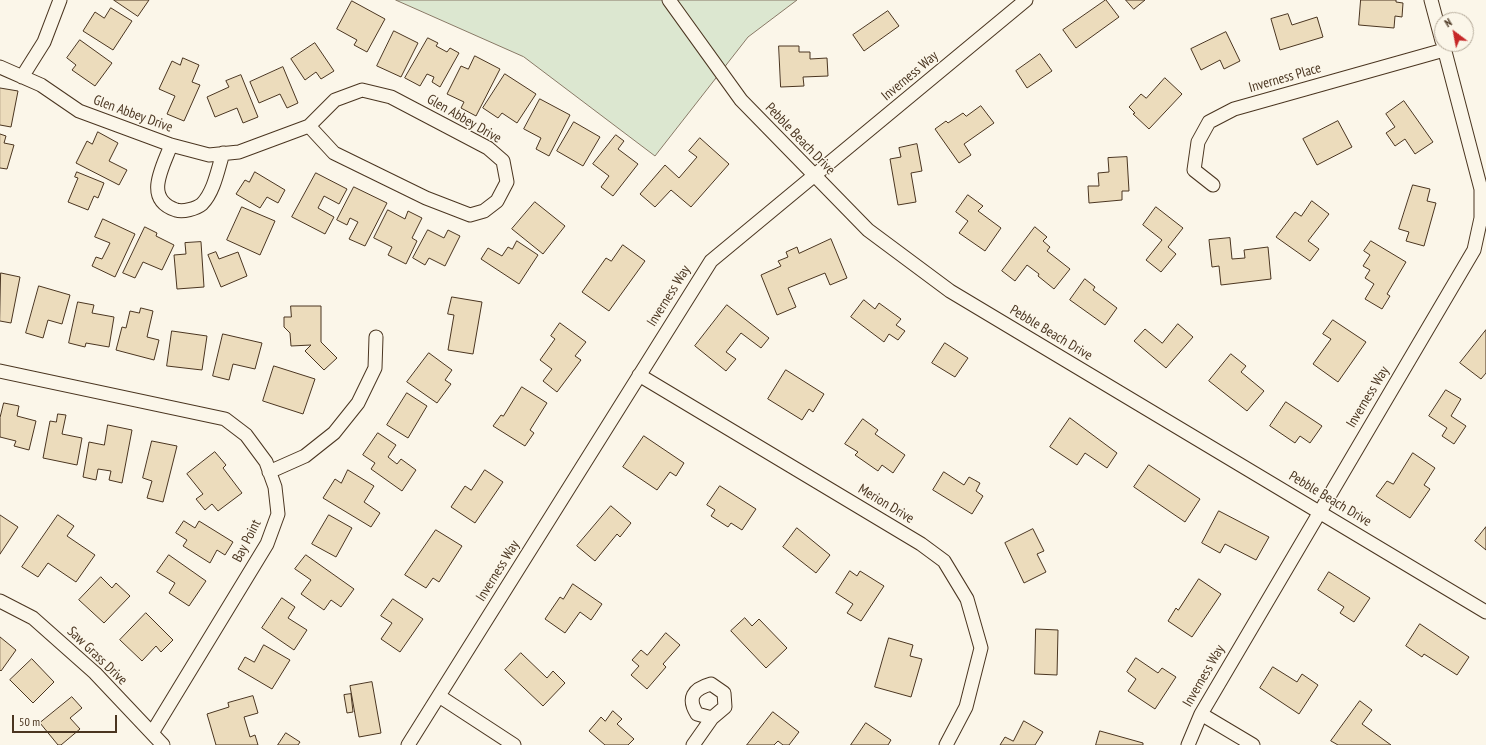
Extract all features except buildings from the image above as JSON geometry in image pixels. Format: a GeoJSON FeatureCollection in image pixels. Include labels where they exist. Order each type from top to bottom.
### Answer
{"type":"FeatureCollection","features":[{"type":"Feature","properties":{"kind":"street"},"geometry":{"type":"LineString","coordinates":[[22,77],[44,42],[60,0]]}},
{"type":"Feature","properties":{"kind":"street","name":"Pebble Beach Drive"},"geometry":{"type":"LineString","coordinates":[[669,0],[741,100],[814,177],[868,230],[950,291],[1486,612]]}},
{"type":"Feature","properties":{"kind":"street","name":"Inverness Way"},"geometry":{"type":"LineString","coordinates":[[439,696],[710,261],[814,177],[1026,0]]}},
{"type":"Feature","properties":{"kind":"street","name":"Inverness Way"},"geometry":{"type":"LineString","coordinates":[[1431,0],[1434,12]]}},
{"type":"Feature","properties":{"kind":"street","name":"Inverness Place"},"geometry":{"type":"LineString","coordinates":[[1213,185],[1194,170],[1198,142],[1209,122],[1234,109],[1434,48]]}},
{"type":"Feature","properties":{"kind":"street","name":"Inverness Way"},"geometry":{"type":"LineString","coordinates":[[1188,745],[1200,714],[1474,250],[1481,218],[1481,189],[1445,52]]}},
{"type":"Feature","properties":{"kind":"street","name":"Glen Abbey Drive"},"geometry":{"type":"LineString","coordinates":[[0,67],[41,85],[79,111],[172,145],[209,155],[239,152],[309,126],[335,100],[362,90],[391,97],[488,148],[503,161],[507,182],[497,201],[484,211],[470,215],[426,198],[334,153],[309,126]]}},
{"type":"Feature","properties":{"kind":"street"},"geometry":{"type":"LineString","coordinates":[[172,145],[158,180],[159,198],[165,204],[177,210],[190,210],[202,204],[210,192],[223,153]]}},
{"type":"Feature","properties":{"kind":"street"},"geometry":{"type":"LineString","coordinates":[[269,472],[305,456],[334,433],[358,403],[375,368],[376,338]]}},
{"type":"Feature","properties":{"kind":"street","name":"Bay Point"},"geometry":{"type":"LineString","coordinates":[[0,371],[225,419],[246,435],[266,462],[275,487],[278,514],[267,544],[152,733]]}},
{"type":"Feature","properties":{"kind":"street","name":"Merion Drive"},"geometry":{"type":"LineString","coordinates":[[639,375],[921,544],[944,561],[967,599],[981,648],[966,707],[946,745]]}},
{"type":"Feature","properties":{"kind":"street","name":"Saw Grass Drive"},"geometry":{"type":"LineString","coordinates":[[0,601],[33,618],[95,673],[163,745]]}},
{"type":"Feature","properties":{"kind":"street"},"geometry":{"type":"LineString","coordinates":[[408,745],[439,696],[514,745]]}},
{"type":"Feature","properties":{"kind":"street"},"geometry":{"type":"LineString","coordinates":[[1200,714],[1253,745]]}},
{"type":"Feature","properties":{"kind":"street"},"geometry":{"type":"LineString","coordinates":[[693,745],[712,718]]}},
{"type":"Feature","properties":{"kind":"green space"},"geometry":{"type":"Polygon","coordinates":[[[396,0],[797,0],[748,37],[655,156],[524,57],[396,0]]]}}]}
